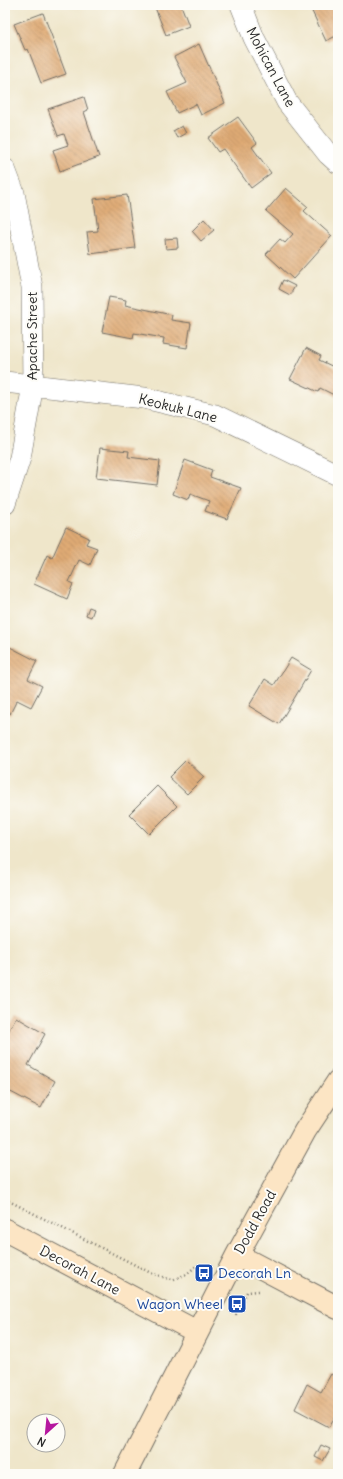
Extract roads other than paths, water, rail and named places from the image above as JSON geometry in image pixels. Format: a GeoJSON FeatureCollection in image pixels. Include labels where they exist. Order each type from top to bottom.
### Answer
{"type":"FeatureCollection","features":[{"type":"Feature","properties":{"kind":"main road","name":"Dodd Road"},"geometry":{"type":"LineString","coordinates":[[125,1474],[237,1255],[305,1131],[338,1081]]}},
{"type":"Feature","properties":{"kind":"main road","name":"Decorah Lane"},"geometry":{"type":"LineString","coordinates":[[5,1230],[197,1332]]}},
{"type":"Feature","properties":{"kind":"main road"},"geometry":{"type":"LineString","coordinates":[[237,1255],[338,1308]]}},
{"type":"Feature","properties":{"kind":"street","name":"Mohican Lane"},"geometry":{"type":"LineString","coordinates":[[241,5],[254,38],[287,102],[328,154],[338,163]]}},
{"type":"Feature","properties":{"kind":"street","name":"Apache Street"},"geometry":{"type":"LineString","coordinates":[[5,169],[14,193],[32,287],[33,385],[20,458],[5,504]]}},
{"type":"Feature","properties":{"kind":"street","name":"Keokuk Lane"},"geometry":{"type":"LineString","coordinates":[[5,382],[144,398],[216,415],[338,475]]}},
{"type":"Feature","properties":{"kind":"place","name":"Decorah Ln"},"geometry":{"type":"Point","coordinates":[204,1273]}},
{"type":"Feature","properties":{"kind":"place","name":"Wagon Wheel"},"geometry":{"type":"Point","coordinates":[237,1304]}}]}
